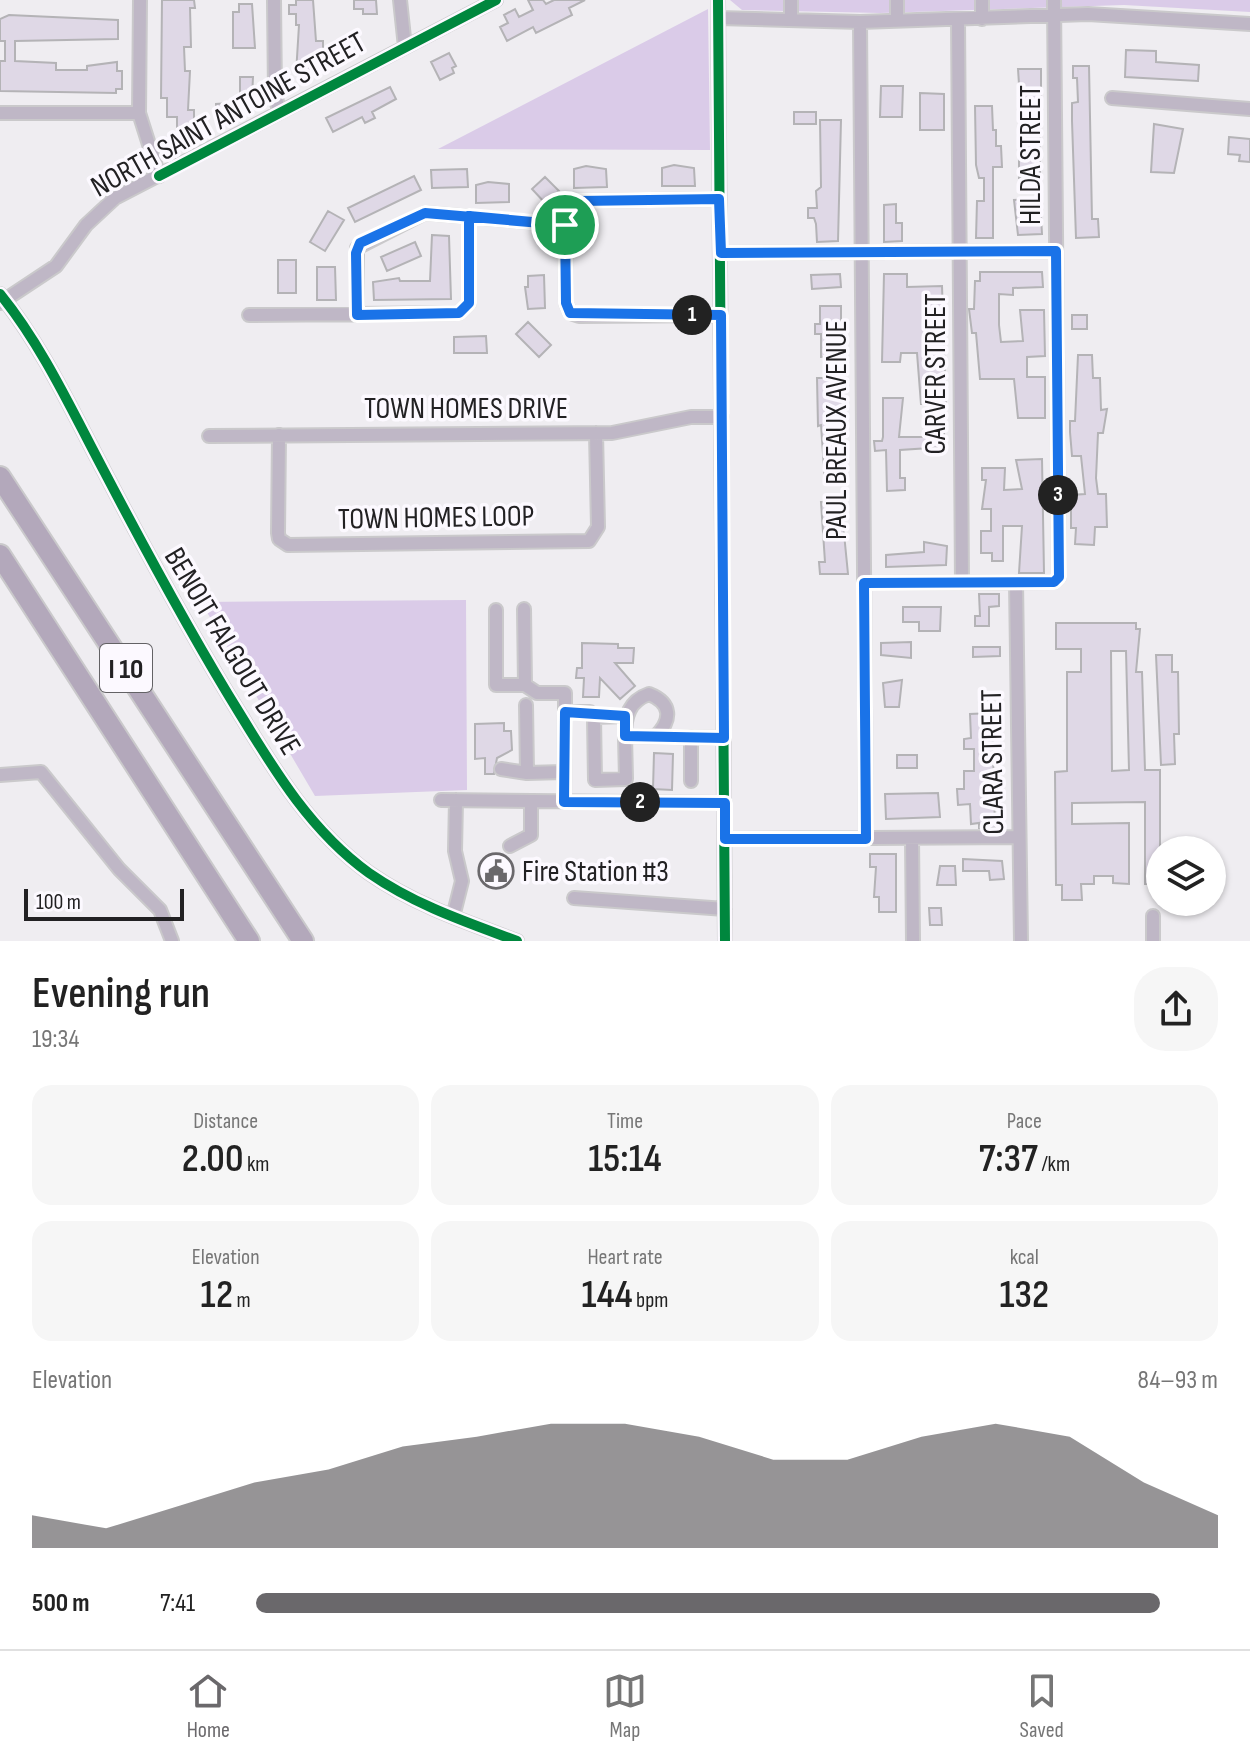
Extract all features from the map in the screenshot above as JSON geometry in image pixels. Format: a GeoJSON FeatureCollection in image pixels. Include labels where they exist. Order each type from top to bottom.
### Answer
{"type":"FeatureCollection","features":[{"type":"Feature","properties":{"kind":"highway","name":"I 10"},"geometry":{"type":"LineString","coordinates":[[0,477],[252,858],[303,941]]}},
{"type":"Feature","properties":{"kind":"highway","name":"I 10"},"geometry":{"type":"LineString","coordinates":[[0,555],[249,941]]}},
{"type":"Feature","properties":{"kind":"highway"},"geometry":{"type":"LineString","coordinates":[[252,858],[311,941]]}},
{"type":"Feature","properties":{"kind":"highway"},"geometry":{"type":"LineString","coordinates":[[206,875],[241,941]]}},
{"type":"Feature","properties":{"kind":"street"},"geometry":{"type":"LineString","coordinates":[[140,0],[139,113],[159,176]]}},
{"type":"Feature","properties":{"kind":"street"},"geometry":{"type":"LineString","coordinates":[[274,0],[275,93],[279,112]]}},
{"type":"Feature","properties":{"kind":"street"},"geometry":{"type":"LineString","coordinates":[[400,0],[405,47]]}},
{"type":"Feature","properties":{"kind":"street","name":"NORTH SAINT ANTOINE STREET"},"geometry":{"type":"LineString","coordinates":[[2,299],[56,266],[99,210],[279,112],[496,0]]}},
{"type":"Feature","properties":{"kind":"street"},"geometry":{"type":"LineString","coordinates":[[718,0],[725,941]]}},
{"type":"Feature","properties":{"kind":"street"},"geometry":{"type":"LineString","coordinates":[[791,0],[791,20]]}},
{"type":"Feature","properties":{"kind":"street"},"geometry":{"type":"LineString","coordinates":[[897,0],[897,21]]}},
{"type":"Feature","properties":{"kind":"street"},"geometry":{"type":"LineString","coordinates":[[982,0],[982,19]]}},
{"type":"Feature","properties":{"kind":"street","name":"HILDA STREET"},"geometry":{"type":"LineString","coordinates":[[1016,582],[1057,580],[1054,0]]}},
{"type":"Feature","properties":{"kind":"street"},"geometry":{"type":"LineString","coordinates":[[719,18],[860,22],[1120,14],[1250,24]]}},
{"type":"Feature","properties":{"kind":"street","name":"CARVER STREET"},"geometry":{"type":"LineString","coordinates":[[958,20],[962,582]]}},
{"type":"Feature","properties":{"kind":"street","name":"PAUL BREAUX AVENUE"},"geometry":{"type":"LineString","coordinates":[[860,22],[866,839]]}},
{"type":"Feature","properties":{"kind":"street"},"geometry":{"type":"LineString","coordinates":[[1112,98],[1250,109]]}},
{"type":"Feature","properties":{"kind":"street"},"geometry":{"type":"LineString","coordinates":[[0,113],[139,113]]}},
{"type":"Feature","properties":{"kind":"street"},"geometry":{"type":"LineString","coordinates":[[719,199],[579,201],[566,210],[566,303],[570,313],[721,315]]}},
{"type":"Feature","properties":{"kind":"street"},"geometry":{"type":"LineString","coordinates":[[357,315],[356,253],[360,243],[425,213],[565,225]]}},
{"type":"Feature","properties":{"kind":"street"},"geometry":{"type":"LineString","coordinates":[[249,315],[465,311],[469,303],[469,216]]}},
{"type":"Feature","properties":{"kind":"street"},"geometry":{"type":"LineString","coordinates":[[721,253],[1056,251]]}},
{"type":"Feature","properties":{"kind":"street","name":"BENOIT FALGOUT DRIVE"},"geometry":{"type":"LineString","coordinates":[[2,299],[48,366],[207,660],[289,791],[314,823],[367,871],[427,907],[517,941]]}},
{"type":"Feature","properties":{"kind":"street","name":"TOWN HOMES DRIVE"},"geometry":{"type":"LineString","coordinates":[[209,436],[596,433],[626,431],[691,417],[722,417]]}},
{"type":"Feature","properties":{"kind":"street","name":"TOWN HOMES LOOP"},"geometry":{"type":"LineString","coordinates":[[279,435],[278,533],[279,539],[288,545],[589,541],[598,527],[596,433]]}},
{"type":"Feature","properties":{"kind":"street"},"geometry":{"type":"LineString","coordinates":[[864,583],[1016,582]]}},
{"type":"Feature","properties":{"kind":"street","name":"CLARA STREET"},"geometry":{"type":"LineString","coordinates":[[1016,582],[1021,941]]}},
{"type":"Feature","properties":{"kind":"street"},"geometry":{"type":"LineString","coordinates":[[524,609],[525,685]]}},
{"type":"Feature","properties":{"kind":"street"},"geometry":{"type":"LineString","coordinates":[[496,610],[496,685],[525,685],[537,693],[565,693],[564,802]]}},
{"type":"Feature","properties":{"kind":"street"},"geometry":{"type":"LineString","coordinates":[[565,712],[590,712],[594,717],[595,780],[626,779],[625,716],[642,696],[649,694],[665,705],[668,717],[656,736]]}},
{"type":"Feature","properties":{"kind":"street"},"geometry":{"type":"LineString","coordinates":[[526,705],[527,773]]}},
{"type":"Feature","properties":{"kind":"street"},"geometry":{"type":"LineString","coordinates":[[594,717],[625,716]]}},
{"type":"Feature","properties":{"kind":"street"},"geometry":{"type":"LineString","coordinates":[[625,736],[724,738]]}},
{"type":"Feature","properties":{"kind":"street"},"geometry":{"type":"LineString","coordinates":[[691,737],[691,781]]}},
{"type":"Feature","properties":{"kind":"street"},"geometry":{"type":"LineString","coordinates":[[501,769],[516,768],[527,773],[564,772]]}},
{"type":"Feature","properties":{"kind":"street"},"geometry":{"type":"LineString","coordinates":[[0,775],[41,772],[119,869],[160,910],[172,941]]}},
{"type":"Feature","properties":{"kind":"street"},"geometry":{"type":"LineString","coordinates":[[441,800],[725,803]]}},
{"type":"Feature","properties":{"kind":"street"},"geometry":{"type":"LineString","coordinates":[[453,917],[462,881],[455,851],[456,800]]}},
{"type":"Feature","properties":{"kind":"street"},"geometry":{"type":"LineString","coordinates":[[510,846],[531,835],[531,801]]}},
{"type":"Feature","properties":{"kind":"street"},"geometry":{"type":"LineString","coordinates":[[725,839],[1019,837]]}},
{"type":"Feature","properties":{"kind":"street"},"geometry":{"type":"LineString","coordinates":[[912,838],[913,941]]}},
{"type":"Feature","properties":{"kind":"street"},"geometry":{"type":"LineString","coordinates":[[574,898],[725,909]]}},
{"type":"Feature","properties":{"kind":"street"},"geometry":{"type":"LineString","coordinates":[[1153,916],[1153,941]]}},
{"type":"Feature","properties":{"kind":"shaded area"},"geometry":{"type":"Polygon","coordinates":[[[730,0],[1250,0],[1250,12],[1124,5],[880,13],[742,10],[730,0]]]}},
{"type":"Feature","properties":{"kind":"shaded area"},"geometry":{"type":"Polygon","coordinates":[[[708,9],[710,150],[438,149],[708,9]]]}},
{"type":"Feature","properties":{"kind":"shaded area"},"geometry":{"type":"Polygon","coordinates":[[[466,600],[467,790],[315,796],[201,602],[466,600]]]}},
{"type":"Feature","properties":{"kind":"building"},"geometry":{"type":"Polygon","coordinates":[[[162,0],[194,0],[195,8],[190,8],[191,47],[184,47],[185,71],[190,71],[188,110],[194,110],[194,127],[177,127],[177,117],[167,117],[167,98],[161,98],[162,0]]]}},
{"type":"Feature","properties":{"kind":"building"},"geometry":{"type":"Polygon","coordinates":[[[296,0],[313,0],[316,41],[323,41],[323,57],[312,57],[312,74],[296,74],[299,25],[296,25],[296,14],[289,14],[289,5],[296,5],[296,0]]]}},
{"type":"Feature","properties":{"kind":"building"},"geometry":{"type":"Polygon","coordinates":[[[354,0],[376,0],[377,14],[363,14],[363,9],[354,9],[354,0]]]}},
{"type":"Feature","properties":{"kind":"building"},"geometry":{"type":"Polygon","coordinates":[[[528,0],[543,0],[546,4],[554,0],[585,0],[569,8],[572,15],[536,33],[533,27],[507,41],[500,27],[508,23],[504,15],[515,9],[519,17],[533,10],[528,0]]]}},
{"type":"Feature","properties":{"kind":"building"},"geometry":{"type":"Polygon","coordinates":[[[239,4],[252,4],[255,48],[233,48],[233,12],[239,12],[239,4]]]}},
{"type":"Feature","properties":{"kind":"building"},"geometry":{"type":"Polygon","coordinates":[[[9,15],[118,20],[118,39],[15,41],[15,61],[56,63],[56,70],[87,70],[87,66],[117,62],[117,71],[122,71],[122,89],[116,89],[116,93],[0,91],[0,61],[5,61],[5,41],[0,41],[0,19],[9,15]]]}},
{"type":"Feature","properties":{"kind":"building"},"geometry":{"type":"Polygon","coordinates":[[[1126,50],[1156,51],[1156,62],[1199,65],[1198,81],[1125,77],[1126,50]]]}},
{"type":"Feature","properties":{"kind":"building"},"geometry":{"type":"Polygon","coordinates":[[[449,53],[456,66],[452,68],[454,73],[440,80],[431,62],[449,53]]]}},
{"type":"Feature","properties":{"kind":"building"},"geometry":{"type":"Polygon","coordinates":[[[1073,66],[1089,66],[1092,219],[1098,219],[1099,237],[1076,238],[1072,103],[1078,102],[1073,66]]]}},
{"type":"Feature","properties":{"kind":"building"},"geometry":{"type":"Polygon","coordinates":[[[1018,69],[1041,69],[1041,100],[1034,100],[1035,125],[1040,125],[1040,177],[1019,178],[1019,159],[1024,159],[1018,69]]]}},
{"type":"Feature","properties":{"kind":"building"},"geometry":{"type":"Polygon","coordinates":[[[240,77],[253,77],[252,97],[240,97],[240,77]]]}},
{"type":"Feature","properties":{"kind":"building"},"geometry":{"type":"Polygon","coordinates":[[[881,86],[903,86],[902,117],[880,117],[881,86]]]}},
{"type":"Feature","properties":{"kind":"building"},"geometry":{"type":"Polygon","coordinates":[[[390,87],[396,99],[372,112],[375,118],[365,123],[362,117],[333,132],[326,118],[390,87]]]}},
{"type":"Feature","properties":{"kind":"building"},"geometry":{"type":"Polygon","coordinates":[[[920,93],[944,94],[944,130],[920,130],[920,93]]]}},
{"type":"Feature","properties":{"kind":"building"},"geometry":{"type":"Polygon","coordinates":[[[230,103],[231,118],[216,118],[216,104],[230,103]]]}},
{"type":"Feature","properties":{"kind":"building"},"geometry":{"type":"Polygon","coordinates":[[[975,106],[992,106],[996,146],[1001,146],[1002,167],[993,167],[993,238],[976,238],[977,201],[984,201],[984,178],[979,178],[976,165],[975,106]]]}},
{"type":"Feature","properties":{"kind":"building"},"geometry":{"type":"Polygon","coordinates":[[[794,112],[816,112],[816,124],[794,124],[794,112]]]}},
{"type":"Feature","properties":{"kind":"building"},"geometry":{"type":"Polygon","coordinates":[[[820,120],[841,120],[838,241],[817,242],[814,218],[808,218],[808,208],[817,208],[816,191],[821,187],[820,120]]]}},
{"type":"Feature","properties":{"kind":"building"},"geometry":{"type":"Polygon","coordinates":[[[1154,124],[1183,129],[1174,173],[1151,172],[1154,124]]]}},
{"type":"Feature","properties":{"kind":"building"},"geometry":{"type":"Polygon","coordinates":[[[1229,137],[1250,139],[1250,162],[1239,161],[1240,155],[1228,154],[1229,137]]]}},
{"type":"Feature","properties":{"kind":"building"},"geometry":{"type":"Polygon","coordinates":[[[674,165],[694,168],[695,186],[662,186],[662,168],[674,165]]]}},
{"type":"Feature","properties":{"kind":"building"},"geometry":{"type":"Polygon","coordinates":[[[586,166],[606,169],[607,187],[574,188],[574,169],[586,166]]]}},
{"type":"Feature","properties":{"kind":"building"},"geometry":{"type":"Polygon","coordinates":[[[467,169],[468,187],[432,188],[431,170],[467,169]]]}},
{"type":"Feature","properties":{"kind":"building"},"geometry":{"type":"Polygon","coordinates":[[[414,176],[421,190],[355,222],[348,208],[414,176]]]}},
{"type":"Feature","properties":{"kind":"building"},"geometry":{"type":"Polygon","coordinates":[[[545,177],[559,191],[546,204],[532,189],[545,177]]]}},
{"type":"Feature","properties":{"kind":"building"},"geometry":{"type":"Polygon","coordinates":[[[488,182],[509,184],[509,202],[476,203],[476,185],[488,182]]]}},
{"type":"Feature","properties":{"kind":"building"},"geometry":{"type":"Polygon","coordinates":[[[1040,199],[1042,234],[1018,235],[1014,200],[1040,199]]]}},
{"type":"Feature","properties":{"kind":"building"},"geometry":{"type":"Polygon","coordinates":[[[896,204],[896,223],[902,223],[902,241],[884,242],[884,205],[896,204]]]}},
{"type":"Feature","properties":{"kind":"building"},"geometry":{"type":"Polygon","coordinates":[[[328,211],[344,220],[325,251],[310,242],[328,211]]]}},
{"type":"Feature","properties":{"kind":"building"},"geometry":{"type":"Polygon","coordinates":[[[432,235],[449,236],[451,299],[374,300],[373,282],[399,278],[400,281],[430,281],[432,235]]]}},
{"type":"Feature","properties":{"kind":"building"},"geometry":{"type":"Polygon","coordinates":[[[415,242],[421,256],[387,271],[381,257],[415,242]]]}},
{"type":"Feature","properties":{"kind":"building"},"geometry":{"type":"Polygon","coordinates":[[[278,260],[296,260],[296,293],[278,293],[278,260]]]}},
{"type":"Feature","properties":{"kind":"building"},"geometry":{"type":"Polygon","coordinates":[[[317,267],[335,267],[336,300],[317,300],[317,267]]]}},
{"type":"Feature","properties":{"kind":"building"},"geometry":{"type":"Polygon","coordinates":[[[980,272],[1042,272],[1043,287],[1013,288],[1013,295],[999,294],[999,325],[1001,342],[1023,341],[1020,310],[1044,310],[1045,356],[1027,357],[1027,377],[1045,377],[1045,418],[1018,418],[1014,379],[980,379],[976,333],[972,333],[969,309],[974,309],[975,281],[980,281],[980,272]]]}},
{"type":"Feature","properties":{"kind":"building"},"geometry":{"type":"Polygon","coordinates":[[[840,274],[841,287],[812,289],[811,275],[840,274]]]}},
{"type":"Feature","properties":{"kind":"building"},"geometry":{"type":"Polygon","coordinates":[[[884,274],[907,274],[907,287],[942,286],[946,404],[921,404],[917,353],[901,353],[900,362],[882,362],[884,274]]]}},
{"type":"Feature","properties":{"kind":"building"},"geometry":{"type":"Polygon","coordinates":[[[544,275],[545,308],[528,309],[525,287],[528,287],[528,276],[544,275]]]}},
{"type":"Feature","properties":{"kind":"building"},"geometry":{"type":"Polygon","coordinates":[[[820,306],[841,306],[841,356],[821,357],[821,334],[815,334],[815,324],[820,324],[820,306]]]}},
{"type":"Feature","properties":{"kind":"building"},"geometry":{"type":"Polygon","coordinates":[[[1072,315],[1087,315],[1087,329],[1072,329],[1072,315]]]}},
{"type":"Feature","properties":{"kind":"building"},"geometry":{"type":"Polygon","coordinates":[[[528,322],[551,345],[539,357],[516,334],[528,322]]]}},
{"type":"Feature","properties":{"kind":"building"},"geometry":{"type":"Polygon","coordinates":[[[486,336],[487,353],[454,353],[454,337],[486,336]]]}},
{"type":"Feature","properties":{"kind":"building"},"geometry":{"type":"Polygon","coordinates":[[[1078,355],[1092,355],[1093,378],[1100,378],[1101,410],[1107,409],[1103,433],[1098,433],[1096,478],[1098,494],[1106,494],[1107,527],[1095,527],[1094,545],[1075,544],[1076,528],[1071,528],[1071,495],[1085,494],[1081,456],[1072,456],[1070,432],[1070,421],[1075,421],[1078,355]]]}},
{"type":"Feature","properties":{"kind":"building"},"geometry":{"type":"Polygon","coordinates":[[[817,378],[838,378],[841,383],[842,411],[838,411],[842,482],[825,483],[821,425],[818,426],[817,378]]]}},
{"type":"Feature","properties":{"kind":"building"},"geometry":{"type":"Polygon","coordinates":[[[883,398],[903,398],[899,437],[928,437],[928,421],[943,420],[945,447],[900,450],[900,478],[905,478],[905,490],[887,491],[886,450],[875,451],[874,441],[882,441],[883,437],[883,398]]]}},
{"type":"Feature","properties":{"kind":"building"},"geometry":{"type":"Polygon","coordinates":[[[1042,459],[1044,573],[1019,573],[1022,526],[1003,526],[1003,561],[992,561],[992,553],[981,553],[981,531],[991,531],[991,509],[982,509],[986,480],[982,480],[982,468],[1005,468],[1004,490],[1022,489],[1016,460],[1042,459]]]}},
{"type":"Feature","properties":{"kind":"building"},"geometry":{"type":"Polygon","coordinates":[[[821,502],[841,503],[848,574],[820,574],[819,562],[825,562],[821,502]]]}},
{"type":"Feature","properties":{"kind":"building"},"geometry":{"type":"Polygon","coordinates":[[[924,542],[947,546],[946,565],[886,567],[886,555],[924,552],[924,542]]]}},
{"type":"Feature","properties":{"kind":"building"},"geometry":{"type":"Polygon","coordinates":[[[979,594],[999,594],[999,606],[989,607],[989,626],[975,626],[975,616],[980,616],[979,594]]]}},
{"type":"Feature","properties":{"kind":"building"},"geometry":{"type":"Polygon","coordinates":[[[903,607],[941,607],[940,631],[919,631],[919,622],[903,622],[903,607]]]}},
{"type":"Feature","properties":{"kind":"building"},"geometry":{"type":"Polygon","coordinates":[[[1056,623],[1136,623],[1136,629],[1140,629],[1136,672],[1142,672],[1145,770],[1160,770],[1160,836],[1146,836],[1145,884],[1145,802],[1072,803],[1072,824],[1129,823],[1129,884],[1113,883],[1113,876],[1094,876],[1094,884],[1081,884],[1082,900],[1062,900],[1062,885],[1056,885],[1055,772],[1067,771],[1067,672],[1081,672],[1081,649],[1056,649],[1056,623]],[[1111,651],[1112,771],[1129,770],[1126,651],[1111,651]]]}},
{"type":"Feature","properties":{"kind":"building"},"geometry":{"type":"Polygon","coordinates":[[[911,642],[911,658],[881,655],[881,643],[911,642]]]}},
{"type":"Feature","properties":{"kind":"building"},"geometry":{"type":"Polygon","coordinates":[[[582,643],[618,644],[618,648],[634,648],[633,663],[615,663],[635,686],[620,699],[600,678],[599,697],[583,697],[584,678],[576,678],[577,668],[582,668],[582,643]]]}},
{"type":"Feature","properties":{"kind":"building"},"geometry":{"type":"Polygon","coordinates":[[[973,647],[1000,647],[1000,656],[973,657],[973,647]]]}},
{"type":"Feature","properties":{"kind":"building"},"geometry":{"type":"Polygon","coordinates":[[[1156,655],[1172,655],[1172,672],[1178,672],[1179,734],[1174,734],[1175,764],[1161,765],[1156,655]]]}},
{"type":"Feature","properties":{"kind":"building"},"geometry":{"type":"Polygon","coordinates":[[[902,680],[899,707],[885,707],[883,683],[902,680]]]}},
{"type":"Feature","properties":{"kind":"building"},"geometry":{"type":"Polygon","coordinates":[[[992,713],[995,828],[979,828],[979,823],[971,824],[970,804],[958,805],[957,789],[964,789],[964,771],[974,771],[974,749],[964,749],[964,739],[971,738],[970,714],[992,713]]]}},
{"type":"Feature","properties":{"kind":"building"},"geometry":{"type":"Polygon","coordinates":[[[504,723],[504,731],[511,731],[512,750],[497,758],[494,774],[485,774],[485,758],[475,759],[475,724],[504,723]]]}},
{"type":"Feature","properties":{"kind":"building"},"geometry":{"type":"Polygon","coordinates":[[[654,753],[673,754],[672,790],[653,789],[654,753]]]}},
{"type":"Feature","properties":{"kind":"building"},"geometry":{"type":"Polygon","coordinates":[[[897,755],[917,755],[917,768],[897,768],[897,755]]]}},
{"type":"Feature","properties":{"kind":"building"},"geometry":{"type":"Polygon","coordinates":[[[938,793],[940,817],[886,819],[885,794],[938,793]]]}},
{"type":"Feature","properties":{"kind":"building"},"geometry":{"type":"Polygon","coordinates":[[[870,854],[896,854],[896,912],[879,912],[879,897],[874,897],[876,867],[870,867],[870,854]]]}},
{"type":"Feature","properties":{"kind":"building"},"geometry":{"type":"Polygon","coordinates":[[[963,859],[1002,861],[1004,879],[990,880],[989,871],[963,871],[963,859]]]}},
{"type":"Feature","properties":{"kind":"building"},"geometry":{"type":"Polygon","coordinates":[[[940,866],[955,866],[956,885],[937,885],[940,866]]]}},
{"type":"Feature","properties":{"kind":"building"},"geometry":{"type":"Polygon","coordinates":[[[929,908],[941,908],[942,925],[930,925],[929,908]]]}},
{"type":"Feature","properties":{"kind":"cycle path"},"geometry":{"type":"LineString","coordinates":[[159,176],[496,0]]}},
{"type":"Feature","properties":{"kind":"cycle path"},"geometry":{"type":"LineString","coordinates":[[718,0],[725,941]]}},
{"type":"Feature","properties":{"kind":"cycle path"},"geometry":{"type":"LineString","coordinates":[[0,294],[16,314],[56,380],[204,654],[267,758],[297,800],[349,857],[386,884],[441,912],[517,941]]}},
{"type":"Feature","properties":{"kind":"place","name":"Fire Station #3"},"geometry":{"type":"Point","coordinates":[496,871]}},
{"type":"Feature","properties":{"kind":"route"},"geometry":{"type":"LineString","coordinates":[[565,225],[450,213],[425,213],[360,243],[356,253],[357,315],[459,313],[465,311],[469,303],[469,216],[565,225],[566,303],[573,315],[721,315],[724,738],[625,736],[625,716],[594,717],[590,712],[565,712],[564,802],[725,803],[725,839],[866,839],[864,583],[1054,582],[1059,577],[1056,251],[721,253],[719,199],[579,201],[566,210],[565,225]]}}]}
